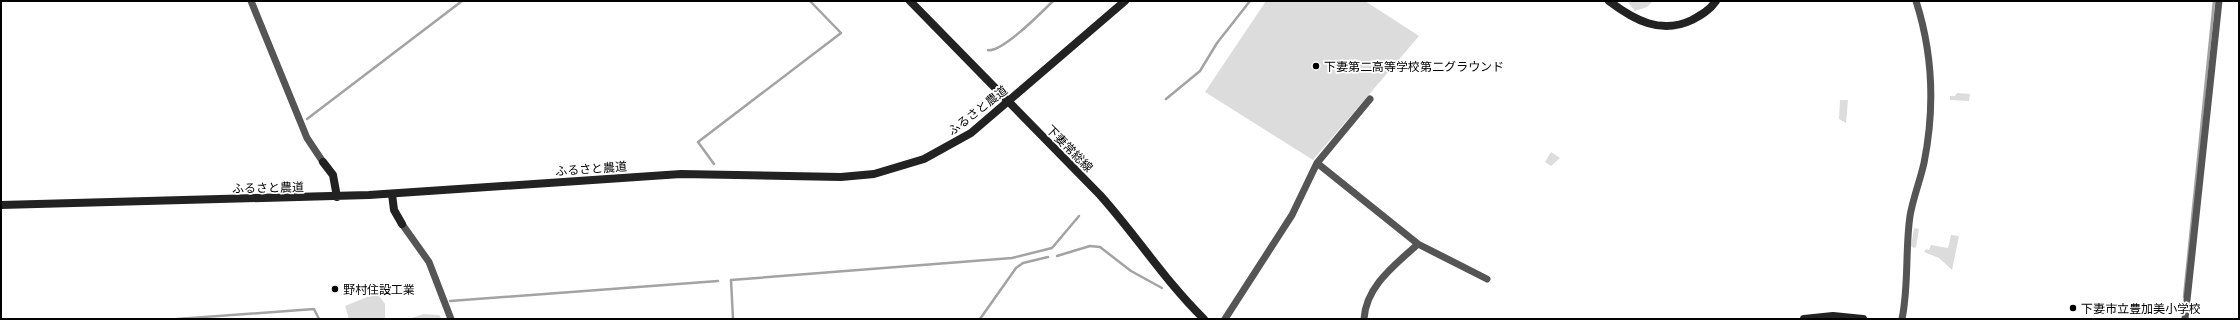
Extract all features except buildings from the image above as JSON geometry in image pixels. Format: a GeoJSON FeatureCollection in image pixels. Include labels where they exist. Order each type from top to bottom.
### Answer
{"type":"FeatureCollection","features":[{"type":"Feature","properties":{"kind":"street"},"geometry":{"type":"LineString","coordinates":[[251,1],[307,138],[333,175],[337,197]]}},
{"type":"Feature","properties":{"kind":"street","name":"下妻常総線"},"geometry":{"type":"LineString","coordinates":[[910,1],[1116,213],[1160,270],[1204,319]]}},
{"type":"Feature","properties":{"kind":"street","name":"ふるさと農道"},"geometry":{"type":"LineString","coordinates":[[1,205],[337,197],[681,174],[841,177],[874,174],[916,162],[945,149],[980,126],[1125,1]]}},
{"type":"Feature","properties":{"kind":"street"},"geometry":{"type":"LineString","coordinates":[[1609,1],[1646,24],[1663,26],[1680,25],[1691,20],[1709,9],[1716,1]]}},
{"type":"Feature","properties":{"kind":"street"},"geometry":{"type":"LineString","coordinates":[[1902,319],[1910,214],[1927,147],[1932,99],[1931,70],[1927,42],[1916,1]]}},
{"type":"Feature","properties":{"kind":"street"},"geometry":{"type":"LineString","coordinates":[[2185,319],[2219,1]]}},
{"type":"Feature","properties":{"kind":"street"},"geometry":{"type":"LineString","coordinates":[[1225,319],[1292,215],[1317,163],[1370,99]]}},
{"type":"Feature","properties":{"kind":"street"},"geometry":{"type":"LineString","coordinates":[[1317,163],[1418,244],[1487,279]]}},
{"type":"Feature","properties":{"kind":"street"},"geometry":{"type":"LineString","coordinates":[[392,194],[394,210],[429,262],[450,319]]}},
{"type":"Feature","properties":{"kind":"street"},"geometry":{"type":"LineString","coordinates":[[1364,319],[1364,307],[1370,292],[1418,244]]}},
{"type":"Feature","properties":{"kind":"street"},"geometry":{"type":"LineString","coordinates":[[1804,319],[1833,316],[1863,319]]}},
{"type":"Feature","properties":{"kind":"shaded area","name":"下妻第二高等学校第二グラウンド"},"geometry":{"type":"Polygon","coordinates":[[[1266,1],[1365,1],[1419,36],[1313,160],[1205,92],[1266,1]]]}},
{"type":"Feature","properties":{"kind":"shaded area"},"geometry":{"type":"Polygon","coordinates":[[[1627,1],[1653,1],[1647,7],[1635,11],[1627,1]]]}},
{"type":"Feature","properties":{"kind":"shaded area"},"geometry":{"type":"Polygon","coordinates":[[[1957,93],[1970,94],[1969,101],[1950,100],[1950,96],[1955,96],[1957,93]]]}},
{"type":"Feature","properties":{"kind":"shaded area"},"geometry":{"type":"Polygon","coordinates":[[[1840,100],[1848,100],[1846,123],[1839,119],[1840,100]]]}},
{"type":"Feature","properties":{"kind":"shaded area"},"geometry":{"type":"Polygon","coordinates":[[[1551,152],[1560,158],[1551,166],[1545,162],[1551,152]]]}},
{"type":"Feature","properties":{"kind":"shaded area"},"geometry":{"type":"Polygon","coordinates":[[[1914,228],[1919,229],[1916,247],[1914,248],[1911,246],[1914,228]]]}},
{"type":"Feature","properties":{"kind":"shaded area"},"geometry":{"type":"Polygon","coordinates":[[[1951,235],[1959,236],[1952,270],[1939,258],[1924,252],[1926,249],[1929,250],[1931,245],[1948,248],[1951,235]]]}},
{"type":"Feature","properties":{"kind":"shaded area"},"geometry":{"type":"Polygon","coordinates":[[[377,293],[385,304],[385,319],[349,319],[345,306],[377,293]]]}},
{"type":"Feature","properties":{"kind":"shaded area"},"geometry":{"type":"Polygon","coordinates":[[[423,314],[439,315],[442,319],[409,319],[423,314]]]}},
{"type":"Feature","properties":{"kind":"waterway"},"geometry":{"type":"LineString","coordinates":[[307,119],[462,1]]}},
{"type":"Feature","properties":{"kind":"waterway"},"geometry":{"type":"LineString","coordinates":[[714,164],[698,142],[841,33],[810,1]]}},
{"type":"Feature","properties":{"kind":"waterway"},"geometry":{"type":"LineString","coordinates":[[988,50],[1003,45],[1012,39],[1053,1]]}},
{"type":"Feature","properties":{"kind":"waterway"},"geometry":{"type":"LineString","coordinates":[[1166,99],[1200,71],[1217,43],[1250,1]]}},
{"type":"Feature","properties":{"kind":"waterway"},"geometry":{"type":"LineString","coordinates":[[2184,297],[2214,1]]}},
{"type":"Feature","properties":{"kind":"waterway"},"geometry":{"type":"LineString","coordinates":[[733,319],[731,280],[1012,258],[1052,248],[1079,216]]}},
{"type":"Feature","properties":{"kind":"waterway"},"geometry":{"type":"LineString","coordinates":[[1057,256],[1090,246],[1100,247],[1131,271],[1162,288]]}},
{"type":"Feature","properties":{"kind":"waterway"},"geometry":{"type":"LineString","coordinates":[[980,319],[1016,268],[1023,263],[1048,257]]}},
{"type":"Feature","properties":{"kind":"waterway"},"geometry":{"type":"LineString","coordinates":[[450,301],[718,281]]}},
{"type":"Feature","properties":{"kind":"waterway"},"geometry":{"type":"LineString","coordinates":[[177,319],[314,309],[319,319]]}},
{"type":"Feature","properties":{"kind":"place","name":"下妻第二高等学校第二グラウンド"},"geometry":{"type":"Point","coordinates":[1316,66]}},
{"type":"Feature","properties":{"kind":"place","name":"野村住設工業"},"geometry":{"type":"Point","coordinates":[335,289]}},
{"type":"Feature","properties":{"kind":"place","name":"下妻市立豊加美小学校"},"geometry":{"type":"Point","coordinates":[2073,308]}}]}
